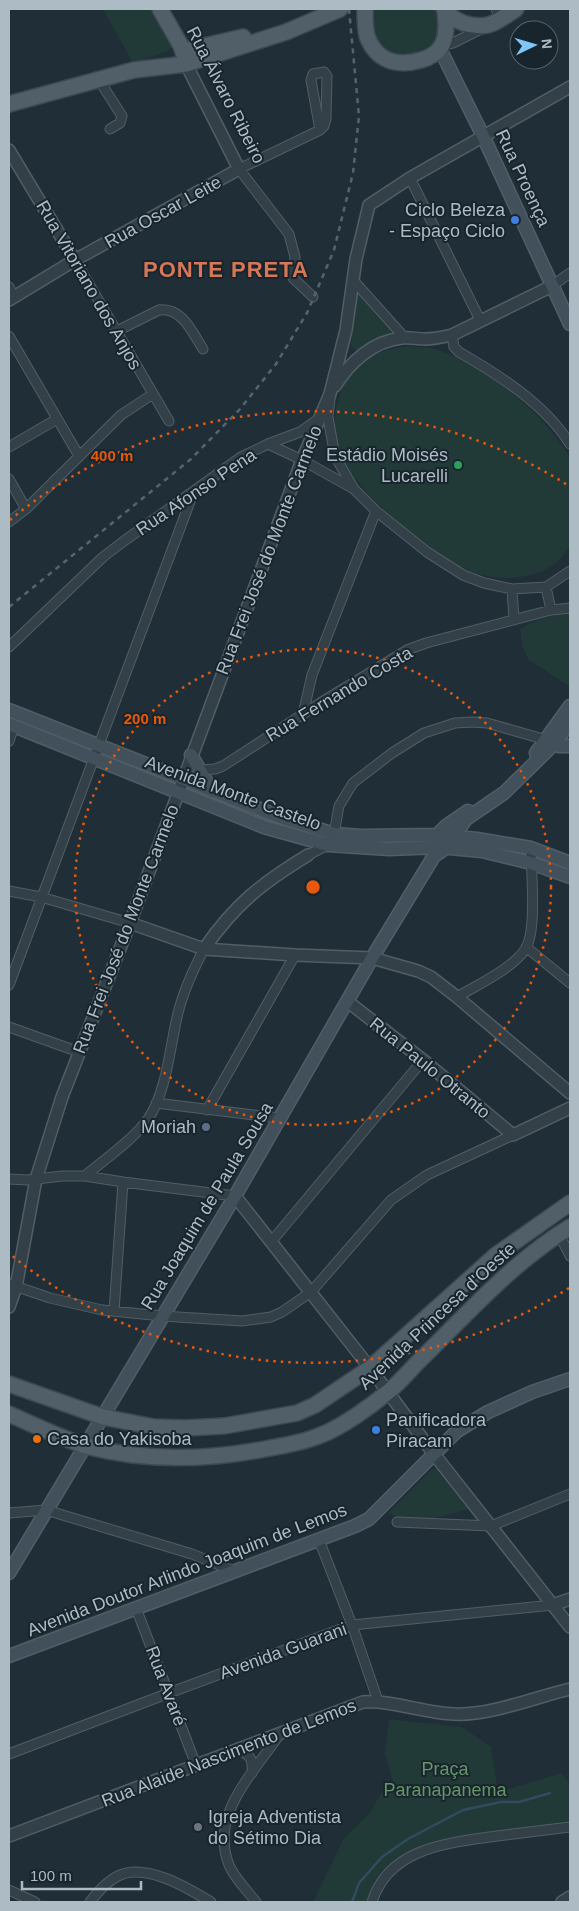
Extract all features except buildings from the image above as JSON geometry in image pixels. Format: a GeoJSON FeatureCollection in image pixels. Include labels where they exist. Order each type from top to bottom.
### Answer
{"type":"FeatureCollection","features":[{"type":"Feature","properties":{"kind":"main road","name":"Rua Álvaro Ribeiro"},"geometry":{"type":"LineString","coordinates":[[160,9],[184,54]]}},
{"type":"Feature","properties":{"kind":"main road"},"geometry":{"type":"LineString","coordinates":[[184,54],[283,24],[316,9]]}},
{"type":"Feature","properties":{"kind":"main road"},"geometry":{"type":"LineString","coordinates":[[365,9],[367,35],[378,53],[388,61],[402,64],[429,57],[441,47],[446,28],[444,9]]}},
{"type":"Feature","properties":{"kind":"main road"},"geometry":{"type":"LineString","coordinates":[[444,9],[450,16],[463,23],[472,25],[516,9]]}},
{"type":"Feature","properties":{"kind":"main road"},"geometry":{"type":"LineString","coordinates":[[9,104],[134,70],[173,56],[286,32],[336,10]]}},
{"type":"Feature","properties":{"kind":"main road","name":"Rua Proença"},"geometry":{"type":"LineString","coordinates":[[441,47],[570,324]]}},
{"type":"Feature","properties":{"kind":"main road"},"geometry":{"type":"LineString","coordinates":[[447,847],[466,819],[502,794],[550,741],[570,706]]}},
{"type":"Feature","properties":{"kind":"main road","name":"Avenida Monte Castelo"},"geometry":{"type":"LineString","coordinates":[[9,710],[280,817],[331,840],[361,836],[454,836],[531,848],[570,863]]}},
{"type":"Feature","properties":{"kind":"main road"},"geometry":{"type":"LineString","coordinates":[[436,835],[500,789],[570,722]]}},
{"type":"Feature","properties":{"kind":"main road","name":"Avenida Monte Castelo"},"geometry":{"type":"LineString","coordinates":[[11,725],[264,826],[366,849],[432,852],[447,847],[490,852],[531,863],[570,877]]}},
{"type":"Feature","properties":{"kind":"main road"},"geometry":{"type":"LineString","coordinates":[[550,741],[560,746],[570,746]]}},
{"type":"Feature","properties":{"kind":"main road"},"geometry":{"type":"LineString","coordinates":[[191,754],[212,791]]}},
{"type":"Feature","properties":{"kind":"main road","name":"Rua Joaquim de Paula Sousa"},"geometry":{"type":"LineString","coordinates":[[9,1573],[234,1196],[372,958],[432,852],[436,835]]}},
{"type":"Feature","properties":{"kind":"main road","name":"Avenida Princesa d'Oeste"},"geometry":{"type":"LineString","coordinates":[[9,1384],[103,1417],[154,1427],[224,1426],[297,1413],[315,1405],[370,1368],[496,1255],[570,1202]]}},
{"type":"Feature","properties":{"kind":"main road","name":"Avenida Princesa d'Oeste"},"geometry":{"type":"LineString","coordinates":[[9,1414],[86,1446],[160,1457],[196,1458],[234,1455],[302,1442],[339,1427],[388,1392],[498,1283],[530,1255],[565,1231]]}},
{"type":"Feature","properties":{"kind":"main road","name":"Avenida Doutor Arlindo Joaquim de Lemos"},"geometry":{"type":"LineString","coordinates":[[9,1656],[355,1526],[369,1519],[457,1431],[488,1412],[532,1392],[570,1378]]}},
{"type":"Feature","properties":{"kind":"street"},"geometry":{"type":"LineString","coordinates":[[441,47],[453,43],[495,17]]}},
{"type":"Feature","properties":{"kind":"street","name":"Rua Álvaro Ribeiro"},"geometry":{"type":"LineString","coordinates":[[184,54],[239,169],[289,234],[295,257],[293,278],[313,298]]}},
{"type":"Feature","properties":{"kind":"street"},"geometry":{"type":"LineString","coordinates":[[324,72],[327,76],[326,120],[320,130],[310,80],[313,74],[324,72]]}},
{"type":"Feature","properties":{"kind":"street"},"geometry":{"type":"LineString","coordinates":[[99,80],[122,116],[120,123],[110,129]]}},
{"type":"Feature","properties":{"kind":"street"},"geometry":{"type":"LineString","coordinates":[[320,418],[330,394],[346,330],[356,259],[369,205],[410,178],[570,87]]}},
{"type":"Feature","properties":{"kind":"street","name":"Rua Oscar Leite"},"geometry":{"type":"LineString","coordinates":[[10,295],[239,169],[320,130]]}},
{"type":"Feature","properties":{"kind":"street","name":"Rua Vitoriano dos Anjos"},"geometry":{"type":"LineString","coordinates":[[9,150],[118,331],[169,421]]}},
{"type":"Feature","properties":{"kind":"street"},"geometry":{"type":"LineString","coordinates":[[410,178],[480,320]]}},
{"type":"Feature","properties":{"kind":"street"},"geometry":{"type":"LineString","coordinates":[[570,273],[552,286],[452,335],[435,339],[404,337],[378,345],[360,356],[340,378],[330,394],[328,417],[334,451],[354,489],[376,511],[408,538],[449,567],[484,583],[512,589],[546,587],[570,571]]}},
{"type":"Feature","properties":{"kind":"street"},"geometry":{"type":"LineString","coordinates":[[353,280],[404,337]]}},
{"type":"Feature","properties":{"kind":"street"},"geometry":{"type":"LineString","coordinates":[[118,331],[160,310],[167,309],[174,311],[180,316],[203,349]]}},
{"type":"Feature","properties":{"kind":"street"},"geometry":{"type":"LineString","coordinates":[[452,335],[454,346],[458,352],[502,378],[531,401],[551,420],[570,444]]}},
{"type":"Feature","properties":{"kind":"street"},"geometry":{"type":"LineString","coordinates":[[9,336],[79,456]]}},
{"type":"Feature","properties":{"kind":"street"},"geometry":{"type":"LineString","coordinates":[[9,522],[26,509],[121,415],[153,394]]}},
{"type":"Feature","properties":{"kind":"street","name":"Rua Afonso Pena"},"geometry":{"type":"LineString","coordinates":[[9,647],[103,556],[241,457],[300,432],[320,418]]}},
{"type":"Feature","properties":{"kind":"street","name":"Rua Frei José do Monte Carmelo"},"geometry":{"type":"LineString","coordinates":[[9,1307],[36,1179],[60,1105],[130,923],[191,754],[302,460],[320,418]]}},
{"type":"Feature","properties":{"kind":"street"},"geometry":{"type":"LineString","coordinates":[[9,447],[57,419]]}},
{"type":"Feature","properties":{"kind":"street"},"geometry":{"type":"LineString","coordinates":[[268,444],[302,460],[354,489]]}},
{"type":"Feature","properties":{"kind":"street"},"geometry":{"type":"LineString","coordinates":[[9,478],[26,509]]}},
{"type":"Feature","properties":{"kind":"street"},"geometry":{"type":"LineString","coordinates":[[9,985],[194,491]]}},
{"type":"Feature","properties":{"kind":"street"},"geometry":{"type":"LineString","coordinates":[[304,714],[312,675],[376,511]]}},
{"type":"Feature","properties":{"kind":"street"},"geometry":{"type":"LineString","coordinates":[[546,587],[551,610]]}},
{"type":"Feature","properties":{"kind":"street"},"geometry":{"type":"LineString","coordinates":[[512,589],[514,620]]}},
{"type":"Feature","properties":{"kind":"street","name":"Rua Fernando Costa"},"geometry":{"type":"LineString","coordinates":[[200,770],[223,766],[407,650],[426,643],[551,610],[570,608]]}},
{"type":"Feature","properties":{"kind":"street"},"geometry":{"type":"LineString","coordinates":[[85,1176],[138,1130],[149,1118],[156,1103],[169,1061],[178,1012],[188,980],[204,949],[221,924],[235,908],[258,888],[331,840],[339,806],[353,783],[392,753],[424,733],[448,724],[487,723],[550,741]]}},
{"type":"Feature","properties":{"kind":"street"},"geometry":{"type":"LineString","coordinates":[[9,741],[11,725]]}},
{"type":"Feature","properties":{"kind":"street"},"geometry":{"type":"LineString","coordinates":[[457,997],[503,970],[526,947],[532,922],[531,848]]}},
{"type":"Feature","properties":{"kind":"street"},"geometry":{"type":"LineString","coordinates":[[9,891],[41,897],[130,923],[204,949],[372,958],[397,964],[431,977],[570,1093]]}},
{"type":"Feature","properties":{"kind":"street"},"geometry":{"type":"LineString","coordinates":[[526,947],[570,983]]}},
{"type":"Feature","properties":{"kind":"street"},"geometry":{"type":"LineString","coordinates":[[207,1110],[295,955]]}},
{"type":"Feature","properties":{"kind":"street","name":"Rua Paulo Otranto"},"geometry":{"type":"LineString","coordinates":[[347,1001],[423,1060],[513,1135]]}},
{"type":"Feature","properties":{"kind":"street"},"geometry":{"type":"LineString","coordinates":[[9,1027],[79,1052]]}},
{"type":"Feature","properties":{"kind":"street"},"geometry":{"type":"LineString","coordinates":[[271,1242],[423,1060]]}},
{"type":"Feature","properties":{"kind":"street"},"geometry":{"type":"LineString","coordinates":[[156,1103],[279,1118]]}},
{"type":"Feature","properties":{"kind":"street"},"geometry":{"type":"LineString","coordinates":[[12,1286],[76,1305],[114,1311],[162,1316],[257,1320],[271,1317],[282,1312],[311,1292],[391,1200],[427,1175],[570,1108]]}},
{"type":"Feature","properties":{"kind":"street"},"geometry":{"type":"LineString","coordinates":[[9,1179],[85,1176],[234,1196],[311,1292],[434,1454],[570,1626]]}},
{"type":"Feature","properties":{"kind":"street"},"geometry":{"type":"LineString","coordinates":[[114,1311],[123,1182]]}},
{"type":"Feature","properties":{"kind":"street"},"geometry":{"type":"LineString","coordinates":[[565,1231],[570,1256]]}},
{"type":"Feature","properties":{"kind":"street"},"geometry":{"type":"LineString","coordinates":[[397,1522],[491,1526],[570,1494]]}},
{"type":"Feature","properties":{"kind":"street"},"geometry":{"type":"LineString","coordinates":[[9,1514],[46,1510],[192,1554],[234,1570]]}},
{"type":"Feature","properties":{"kind":"street"},"geometry":{"type":"LineString","coordinates":[[319,1540],[352,1625],[378,1701]]}},
{"type":"Feature","properties":{"kind":"street","name":"Avenida Guarani"},"geometry":{"type":"LineString","coordinates":[[9,1754],[169,1692],[352,1625],[553,1605],[570,1599]]}},
{"type":"Feature","properties":{"kind":"street","name":"Rua Avaré"},"geometry":{"type":"LineString","coordinates":[[136,1608],[196,1765]]}},
{"type":"Feature","properties":{"kind":"street","name":"Rua Alaide Nascimento de Lemos"},"geometry":{"type":"LineString","coordinates":[[9,1836],[363,1702],[378,1701],[435,1712],[474,1714],[570,1689]]}},
{"type":"Feature","properties":{"kind":"street"},"geometry":{"type":"LineString","coordinates":[[256,1902],[230,1866],[225,1841],[231,1806],[242,1785],[279,1735]]}},
{"type":"Feature","properties":{"kind":"street"},"geometry":{"type":"LineString","coordinates":[[238,1750],[249,1754],[252,1762],[252,1773]]}},
{"type":"Feature","properties":{"kind":"street"},"geometry":{"type":"LineString","coordinates":[[372,1902],[376,1889],[397,1865],[414,1854],[435,1846],[570,1827]]}},
{"type":"Feature","properties":{"kind":"street"},"geometry":{"type":"LineString","coordinates":[[90,1902],[105,1884],[119,1875],[138,1872],[159,1876],[210,1902]]}},
{"type":"Feature","properties":{"kind":"street"},"geometry":{"type":"LineString","coordinates":[[9,1890],[35,1902]]}},
{"type":"Feature","properties":{"kind":"street"},"geometry":{"type":"LineString","coordinates":[[562,1902],[570,1896]]}},
{"type":"Feature","properties":{"kind":"green space"},"geometry":{"type":"Polygon","coordinates":[[[103,9],[153,9],[175,47],[156,56],[133,63],[103,9]]]}},
{"type":"Feature","properties":{"kind":"green space"},"geometry":{"type":"Polygon","coordinates":[[[372,9],[439,9],[440,26],[438,36],[433,45],[425,51],[415,55],[404,56],[394,54],[376,42],[371,32],[372,9]]]}},
{"type":"Feature","properties":{"kind":"green space"},"geometry":{"type":"Polygon","coordinates":[[[359,294],[363,294],[391,325],[392,330],[389,335],[375,338],[358,350],[354,350],[351,345],[350,332],[356,297],[359,294]]]}},
{"type":"Feature","properties":{"kind":"green space","name":"Estádio Moisés Lucarelli"},"geometry":{"type":"Polygon","coordinates":[[[411,346],[435,349],[456,357],[494,379],[546,425],[570,458],[570,546],[560,559],[550,567],[530,575],[503,578],[486,576],[455,564],[426,546],[400,524],[366,491],[345,463],[340,452],[335,427],[338,400],[349,376],[358,366],[373,355],[383,351],[411,346]]]}},
{"type":"Feature","properties":{"kind":"green space"},"geometry":{"type":"Polygon","coordinates":[[[559,613],[570,613],[570,687],[529,660],[522,646],[520,629],[559,613]]]}},
{"type":"Feature","properties":{"kind":"green space"},"geometry":{"type":"Polygon","coordinates":[[[437,1468],[469,1509],[418,1520],[398,1517],[388,1513],[431,1470],[437,1468]]]}},
{"type":"Feature","properties":{"kind":"green space","name":"Praça Paranapanema"},"geometry":{"type":"Polygon","coordinates":[[[389,1719],[462,1727],[491,1747],[498,1792],[562,1773],[570,1782],[570,1823],[510,1829],[438,1842],[420,1848],[408,1855],[392,1871],[368,1902],[313,1902],[344,1838],[370,1813],[381,1793],[394,1785],[385,1754],[389,1719]]]}},
{"type":"Feature","properties":{"kind":"waterway"},"geometry":{"type":"LineString","coordinates":[[352,1902],[359,1883],[382,1857],[408,1839],[463,1810],[501,1802],[519,1802],[550,1793]]}},
{"type":"Feature","properties":{"kind":"railway"},"geometry":{"type":"LineString","coordinates":[[9,607],[191,459],[240,409],[276,364],[307,313],[334,250],[353,173],[359,116],[349,9]]}},
{"type":"Feature","properties":{"kind":"place","name":"Ciclo Beleza - Espaço Ciclo"},"geometry":{"type":"Point","coordinates":[515,220]}},
{"type":"Feature","properties":{"kind":"place","name":"Estádio Moisés Lucarelli"},"geometry":{"type":"Point","coordinates":[458,465]}},
{"type":"Feature","properties":{"kind":"place","name":"Moriah"},"geometry":{"type":"Point","coordinates":[206,1127]}},
{"type":"Feature","properties":{"kind":"place","name":"Panificadora Piracam"},"geometry":{"type":"Point","coordinates":[376,1430]}},
{"type":"Feature","properties":{"kind":"place","name":"Casa do Yakisoba"},"geometry":{"type":"Point","coordinates":[37,1439]}},
{"type":"Feature","properties":{"kind":"place","name":"Igreja Adventista do Sétimo Dia"},"geometry":{"type":"Point","coordinates":[198,1827]}},
{"type":"Feature","properties":{"kind":"district","name":"PONTE PRETA"},"geometry":{"type":"Point","coordinates":[226,269]}}]}
